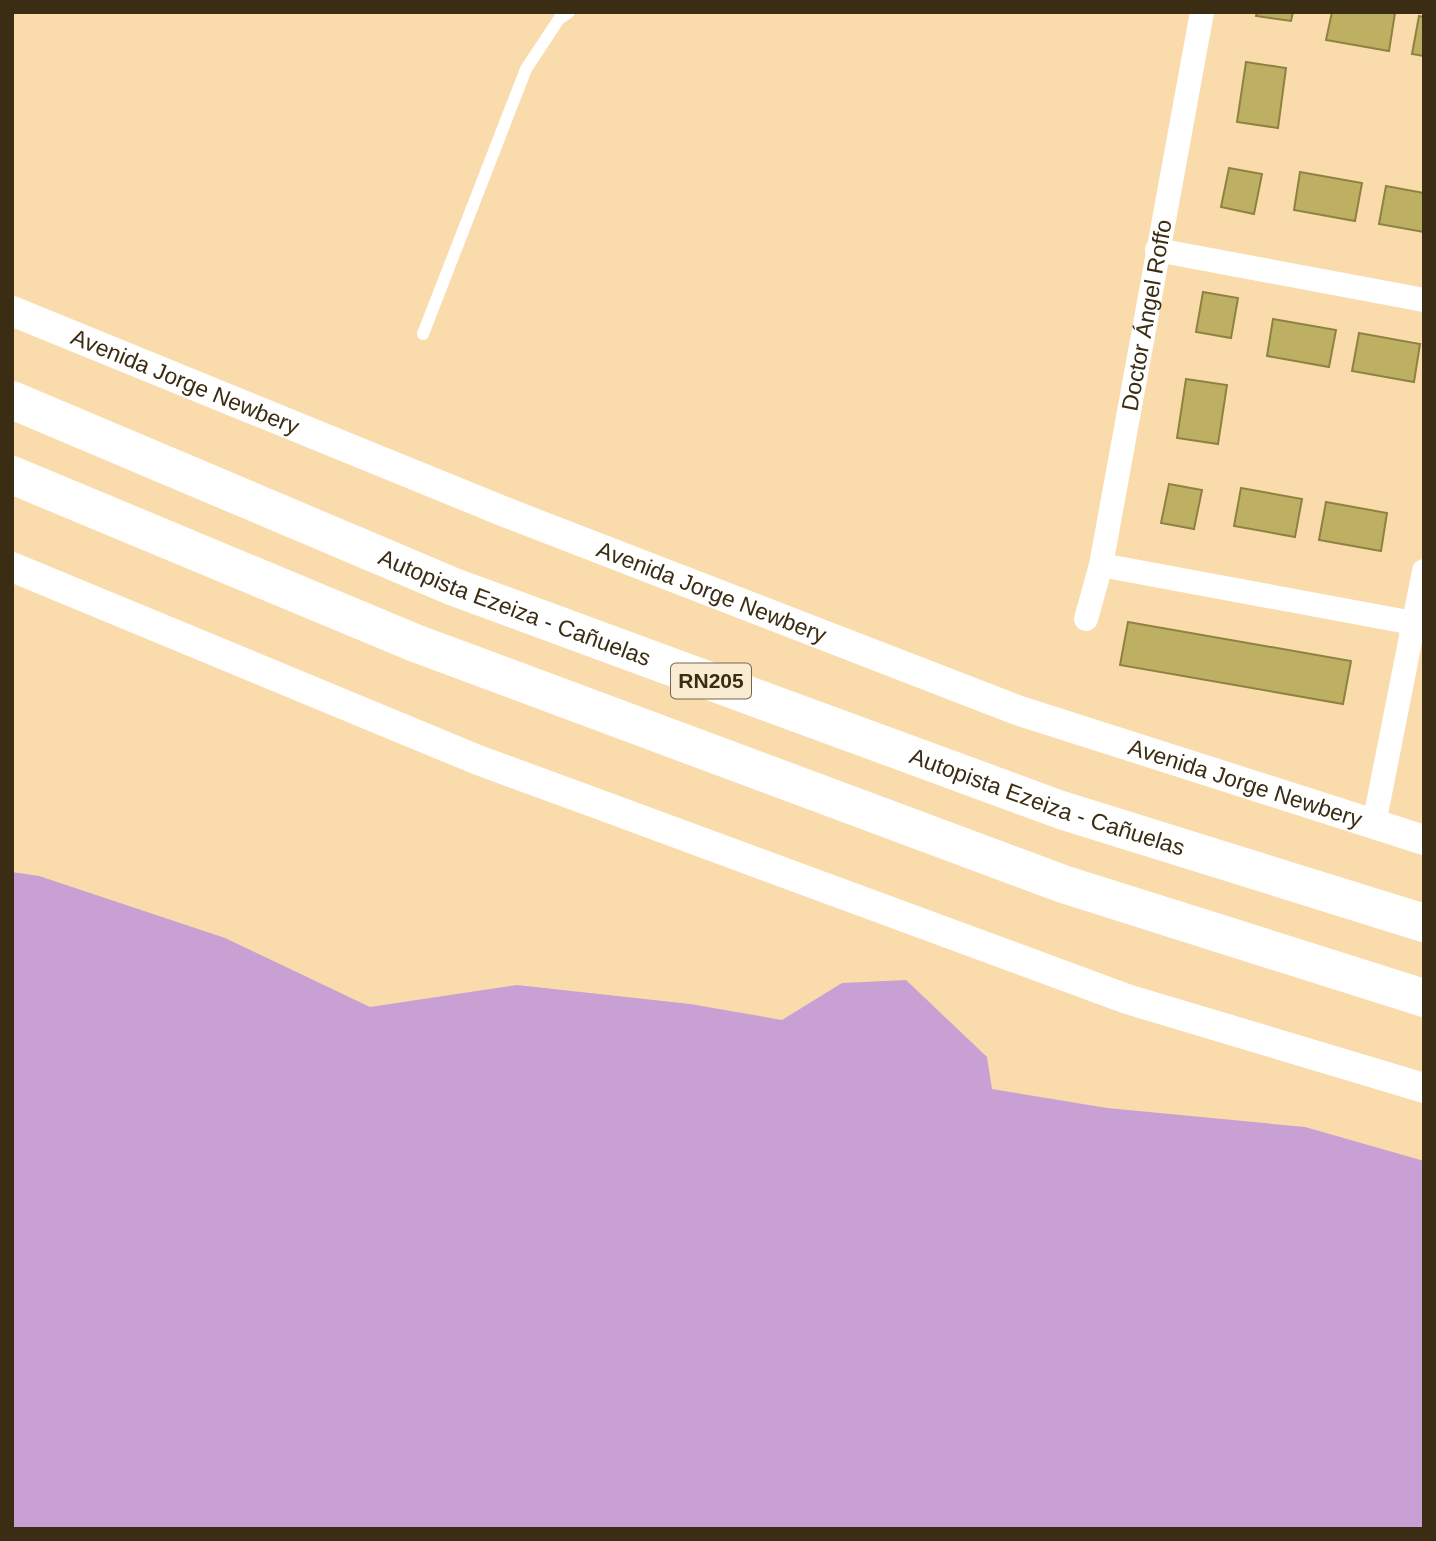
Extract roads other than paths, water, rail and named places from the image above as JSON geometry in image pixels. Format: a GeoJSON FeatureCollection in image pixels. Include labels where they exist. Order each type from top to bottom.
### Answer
{"type":"FeatureCollection","features":[{"type":"Feature","properties":{"kind":"highway","name":"Autopista Ezeiza - Cañuelas"},"geometry":{"type":"LineString","coordinates":[[12,400],[454,587],[1061,810],[1424,923]]}},
{"type":"Feature","properties":{"kind":"highway"},"geometry":{"type":"LineString","coordinates":[[12,475],[415,643],[1049,879],[1424,998]]}},
{"type":"Feature","properties":{"kind":"street","name":"Doctor Ángel Roffo"},"geometry":{"type":"LineString","coordinates":[[1086,619],[1101,565],[1202,12]]}},
{"type":"Feature","properties":{"kind":"street"},"geometry":{"type":"LineString","coordinates":[[1157,250],[1424,300]]}},
{"type":"Feature","properties":{"kind":"street","name":"Avenida Jorge Newbery"},"geometry":{"type":"LineString","coordinates":[[12,311],[505,512],[1017,710],[1424,840]]}},
{"type":"Feature","properties":{"kind":"street"},"geometry":{"type":"LineString","coordinates":[[1101,565],[1419,624]]}},
{"type":"Feature","properties":{"kind":"street"},"geometry":{"type":"LineString","coordinates":[[12,567],[478,760],[621,813],[1127,999],[1424,1087]]}},
{"type":"Feature","properties":{"kind":"street"},"geometry":{"type":"LineString","coordinates":[[1374,824],[1419,624],[1424,571]]}},
{"type":"Feature","properties":{"kind":"lane"},"geometry":{"type":"LineString","coordinates":[[423,334],[526,69],[559,19],[569,12]]}}]}
